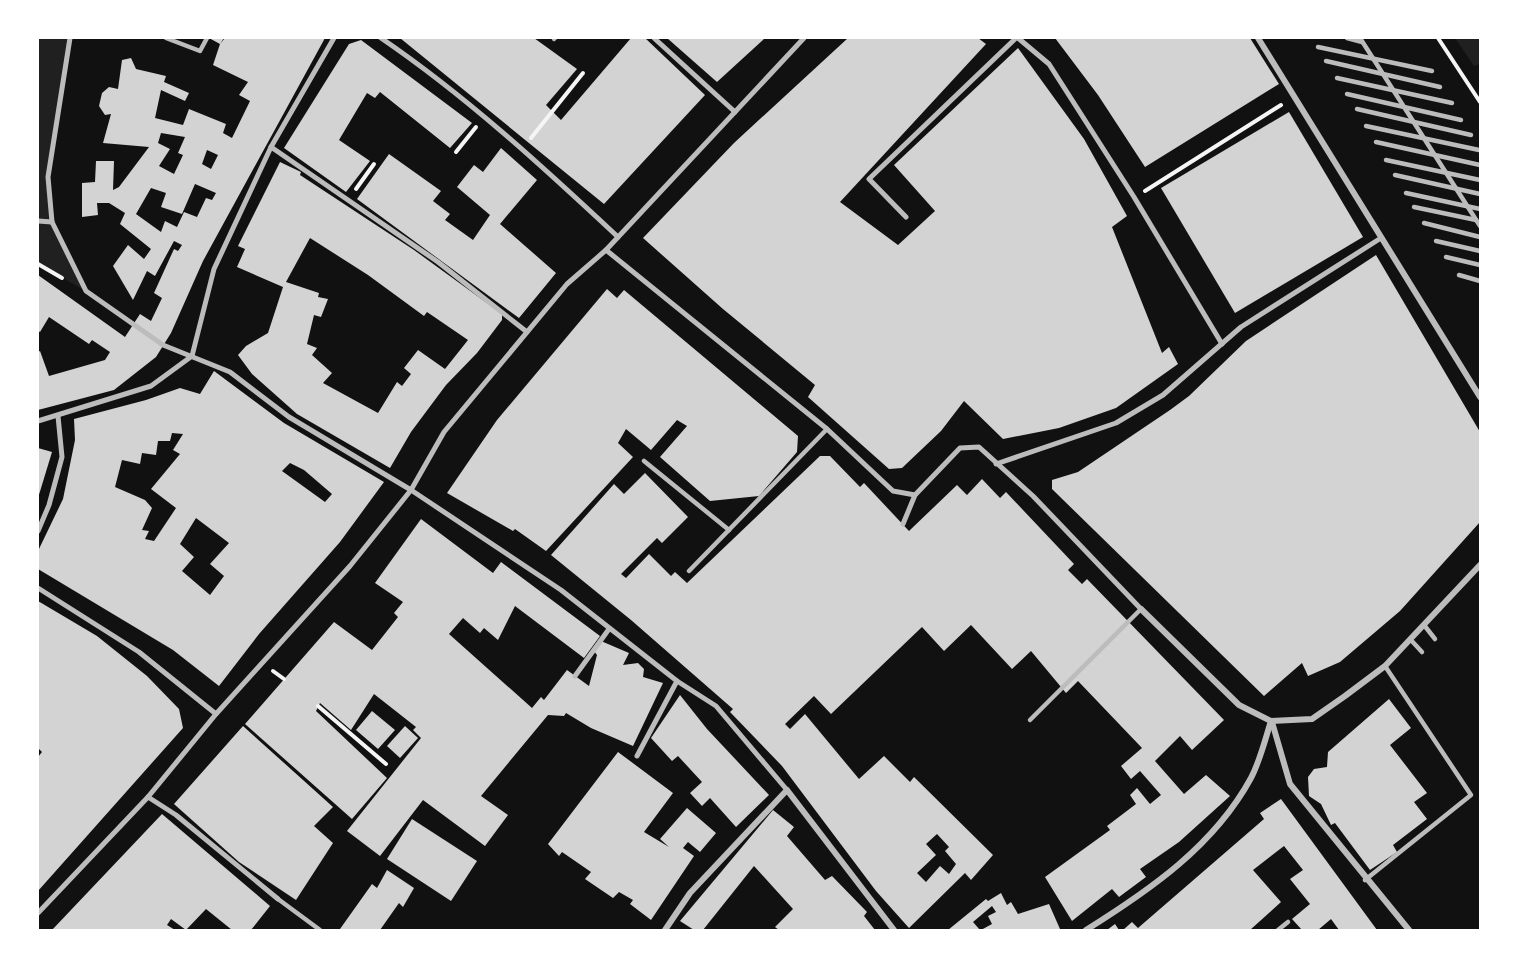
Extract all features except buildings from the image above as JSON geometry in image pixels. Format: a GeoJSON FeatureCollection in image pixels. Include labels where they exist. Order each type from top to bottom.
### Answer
{"type":"FeatureCollection","features":[{"type":"Feature","properties":{"kind":"street"},"geometry":{"type":"LineString","coordinates":[[69,38],[48,177],[51,222],[86,291],[163,345],[230,372],[289,417],[411,490],[561,590],[677,681],[716,706],[787,790],[894,930]]}},
{"type":"Feature","properties":{"kind":"street"},"geometry":{"type":"LineString","coordinates":[[38,421],[151,386],[192,356],[213,269],[271,147],[334,38]]}},
{"type":"Feature","properties":{"kind":"street"},"geometry":{"type":"LineString","coordinates":[[381,38],[418,63],[523,148],[618,237]]}},
{"type":"Feature","properties":{"kind":"street"},"geometry":{"type":"LineString","coordinates":[[654,38],[735,112]]}},
{"type":"Feature","properties":{"kind":"street"},"geometry":{"type":"LineString","coordinates":[[38,913],[148,797],[216,714],[313,610],[411,490],[444,432],[567,284],[606,250],[804,38]]}},
{"type":"Feature","properties":{"kind":"street"},"geometry":{"type":"LineString","coordinates":[[906,217],[869,179],[1017,38],[1049,64],[1134,197],[1222,344]]}},
{"type":"Feature","properties":{"kind":"street"},"geometry":{"type":"LineString","coordinates":[[1258,38],[1480,397]]}},
{"type":"Feature","properties":{"kind":"street"},"geometry":{"type":"LineString","coordinates":[[271,147],[438,262],[527,332]]}},
{"type":"Feature","properties":{"kind":"street"},"geometry":{"type":"LineString","coordinates":[[38,221],[51,222]]}},
{"type":"Feature","properties":{"kind":"street"},"geometry":{"type":"LineString","coordinates":[[996,464],[1116,423],[1163,395],[1241,327],[1381,238]]}},
{"type":"Feature","properties":{"kind":"street"},"geometry":{"type":"LineString","coordinates":[[606,250],[827,429],[892,491],[915,495]]}},
{"type":"Feature","properties":{"kind":"street"},"geometry":{"type":"LineString","coordinates":[[38,531],[49,505],[62,457],[58,416]]}},
{"type":"Feature","properties":{"kind":"street"},"geometry":{"type":"LineString","coordinates":[[903,524],[915,495],[960,448],[979,447],[1033,496],[1239,705],[1271,722],[1312,719],[1384,666],[1480,565]]}},
{"type":"Feature","properties":{"kind":"street"},"geometry":{"type":"LineString","coordinates":[[38,588],[139,652],[216,714]]}},
{"type":"Feature","properties":{"kind":"street"},"geometry":{"type":"LineString","coordinates":[[575,676],[609,629]]}},
{"type":"Feature","properties":{"kind":"street"},"geometry":{"type":"LineString","coordinates":[[637,756],[677,681]]}},
{"type":"Feature","properties":{"kind":"street"},"geometry":{"type":"LineString","coordinates":[[1271,722],[1290,784],[1365,880],[1409,930]]}},
{"type":"Feature","properties":{"kind":"street"},"geometry":{"type":"LineString","coordinates":[[1086,930],[1143,894],[1203,845],[1251,778],[1271,722]]}},
{"type":"Feature","properties":{"kind":"street"},"geometry":{"type":"LineString","coordinates":[[665,930],[690,893],[787,790]]}},
{"type":"Feature","properties":{"kind":"street"},"geometry":{"type":"LineString","coordinates":[[148,797],[176,815],[278,899]]}},
{"type":"Feature","properties":{"kind":"lane"},"geometry":{"type":"LineString","coordinates":[[166,38],[200,51],[207,38]]}},
{"type":"Feature","properties":{"kind":"lane"},"geometry":{"type":"LineString","coordinates":[[1347,38],[1363,43]]}},
{"type":"Feature","properties":{"kind":"lane"},"geometry":{"type":"LineString","coordinates":[[1360,38],[1467,206],[1479,221],[1480,226]]}},
{"type":"Feature","properties":{"kind":"lane"},"geometry":{"type":"LineString","coordinates":[[1318,47],[1432,71]]}},
{"type":"Feature","properties":{"kind":"lane"},"geometry":{"type":"LineString","coordinates":[[1326,61],[1440,87]]}},
{"type":"Feature","properties":{"kind":"lane"},"geometry":{"type":"LineString","coordinates":[[1337,78],[1452,103]]}},
{"type":"Feature","properties":{"kind":"lane"},"geometry":{"type":"LineString","coordinates":[[1347,94],[1461,120]]}},
{"type":"Feature","properties":{"kind":"lane"},"geometry":{"type":"LineString","coordinates":[[1357,109],[1471,135]]}},
{"type":"Feature","properties":{"kind":"lane"},"geometry":{"type":"LineString","coordinates":[[1366,126],[1479,150]]}},
{"type":"Feature","properties":{"kind":"lane"},"geometry":{"type":"LineString","coordinates":[[1376,142],[1480,165]]}},
{"type":"Feature","properties":{"kind":"lane"},"geometry":{"type":"LineString","coordinates":[[1386,160],[1480,180]]}},
{"type":"Feature","properties":{"kind":"lane"},"geometry":{"type":"LineString","coordinates":[[1395,175],[1480,194]]}},
{"type":"Feature","properties":{"kind":"lane"},"geometry":{"type":"LineString","coordinates":[[1406,193],[1480,209]]}},
{"type":"Feature","properties":{"kind":"lane"},"geometry":{"type":"LineString","coordinates":[[1414,207],[1479,221]]}},
{"type":"Feature","properties":{"kind":"lane"},"geometry":{"type":"LineString","coordinates":[[1424,223],[1480,237]]}},
{"type":"Feature","properties":{"kind":"lane"},"geometry":{"type":"LineString","coordinates":[[1436,241],[1480,250]]}},
{"type":"Feature","properties":{"kind":"lane"},"geometry":{"type":"LineString","coordinates":[[1446,257],[1480,265]]}},
{"type":"Feature","properties":{"kind":"lane"},"geometry":{"type":"LineString","coordinates":[[1459,275],[1480,280]]}},
{"type":"Feature","properties":{"kind":"lane"},"geometry":{"type":"LineString","coordinates":[[689,571],[827,429]]}},
{"type":"Feature","properties":{"kind":"lane"},"geometry":{"type":"LineString","coordinates":[[644,461],[729,530]]}},
{"type":"Feature","properties":{"kind":"lane"},"geometry":{"type":"LineString","coordinates":[[1030,720],[1142,609]]}},
{"type":"Feature","properties":{"kind":"lane"},"geometry":{"type":"LineString","coordinates":[[1424,626],[1435,639]]}},
{"type":"Feature","properties":{"kind":"lane"},"geometry":{"type":"LineString","coordinates":[[1410,639],[1422,651]]}},
{"type":"Feature","properties":{"kind":"lane"},"geometry":{"type":"LineString","coordinates":[[1365,880],[1471,795],[1384,666]]}},
{"type":"Feature","properties":{"kind":"lane"},"geometry":{"type":"LineString","coordinates":[[278,899],[320,930]]}},
{"type":"Feature","properties":{"kind":"lane"},"geometry":{"type":"LineString","coordinates":[[1278,930],[1288,922]]}},
{"type":"Feature","properties":{"kind":"path"},"geometry":{"type":"LineString","coordinates":[[1438,38],[1480,102]]}},
{"type":"Feature","properties":{"kind":"path"},"geometry":{"type":"LineString","coordinates":[[523,148],[583,73]]}},
{"type":"Feature","properties":{"kind":"path"},"geometry":{"type":"LineString","coordinates":[[1134,197],[1294,97]]}},
{"type":"Feature","properties":{"kind":"path"},"geometry":{"type":"LineString","coordinates":[[456,152],[484,117]]}},
{"type":"Feature","properties":{"kind":"path"},"geometry":{"type":"LineString","coordinates":[[348,200],[374,164]]}},
{"type":"Feature","properties":{"kind":"path"},"geometry":{"type":"LineString","coordinates":[[318,706],[386,764]]}},
{"type":"Feature","properties":{"kind":"shaded area"},"geometry":{"type":"Polygon","coordinates":[[[38,38],[70,38],[48,177],[52,222],[86,291],[38,264],[38,38]]]}},
{"type":"Feature","properties":{"kind":"shaded area"},"geometry":{"type":"Polygon","coordinates":[[[1455,38],[1480,38],[1480,64],[1474,66],[1455,38]]]}}]}
